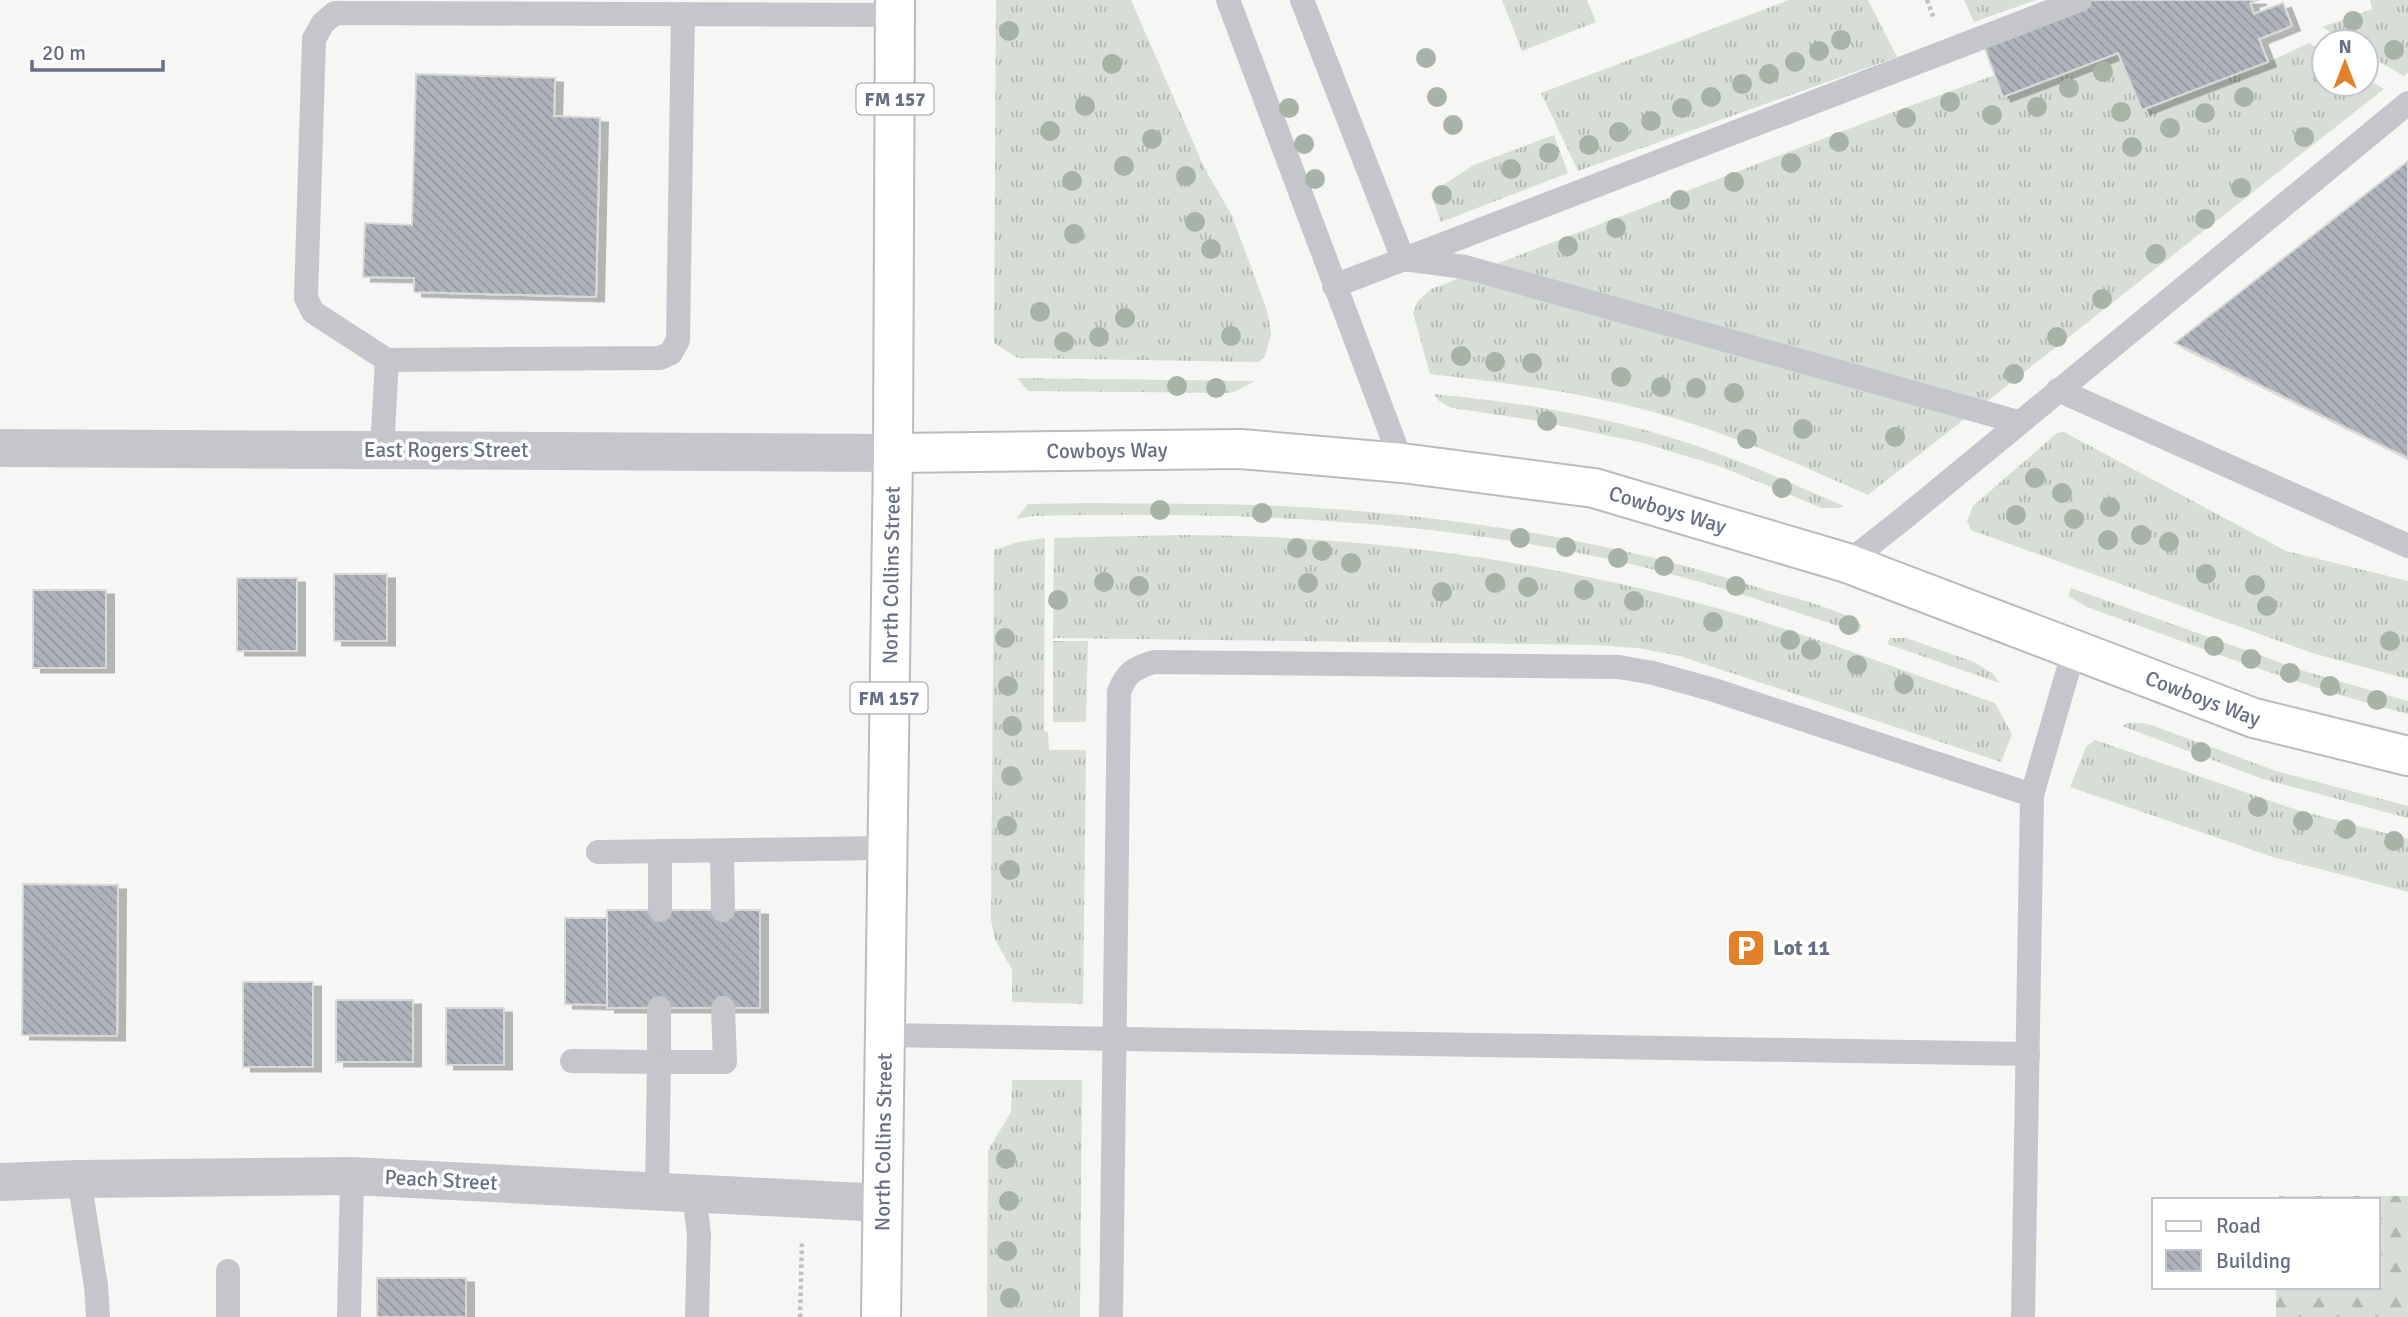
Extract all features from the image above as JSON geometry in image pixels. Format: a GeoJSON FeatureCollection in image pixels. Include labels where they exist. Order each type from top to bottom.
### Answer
{"type":"FeatureCollection","features":[{"type":"Feature","properties":{"kind":"street","name":"North Collins Street"},"geometry":{"type":"LineString","coordinates":[[881,1317],[893,453],[895,8]]}},
{"type":"Feature","properties":{"kind":"street","name":"East Rogers Street"},"geometry":{"type":"LineString","coordinates":[[0,448],[893,453]]}},
{"type":"Feature","properties":{"kind":"street","name":"Cowboys Way"},"geometry":{"type":"LineString","coordinates":[[893,453],[1241,449],[1402,463],[1594,488],[1847,563],[2254,718],[2408,757]]}},
{"type":"Feature","properties":{"kind":"street","name":"Peach Street"},"geometry":{"type":"LineString","coordinates":[[0,1182],[352,1176],[883,1203]]}},
{"type":"Feature","properties":{"kind":"lane"},"geometry":{"type":"LineString","coordinates":[[1228,0],[1402,463]]}},
{"type":"Feature","properties":{"kind":"lane"},"geometry":{"type":"LineString","coordinates":[[1302,0],[1403,259]]}},
{"type":"Feature","properties":{"kind":"lane"},"geometry":{"type":"LineString","coordinates":[[1334,286],[2080,0]]}},
{"type":"Feature","properties":{"kind":"lane"},"geometry":{"type":"LineString","coordinates":[[683,14],[678,340],[671,353],[660,358],[387,360],[313,312],[306,298],[314,39],[323,23],[335,13],[683,14],[895,8]]}},
{"type":"Feature","properties":{"kind":"lane"},"geometry":{"type":"LineString","coordinates":[[1847,563],[2408,103]]}},
{"type":"Feature","properties":{"kind":"lane"},"geometry":{"type":"LineString","coordinates":[[1403,259],[1465,267],[2018,422]]}},
{"type":"Feature","properties":{"kind":"lane"},"geometry":{"type":"LineString","coordinates":[[382,450],[387,360]]}},
{"type":"Feature","properties":{"kind":"lane"},"geometry":{"type":"LineString","coordinates":[[2058,390],[2408,547]]}},
{"type":"Feature","properties":{"kind":"lane"},"geometry":{"type":"LineString","coordinates":[[2023,1317],[2032,795],[2074,650]]}},
{"type":"Feature","properties":{"kind":"lane"},"geometry":{"type":"LineString","coordinates":[[1111,1317],[1119,692],[1122,682],[1133,668],[1154,662],[1619,667],[1653,673],[1714,690],[2032,795]]}},
{"type":"Feature","properties":{"kind":"lane"},"geometry":{"type":"LineString","coordinates":[[598,852],[887,848]]}},
{"type":"Feature","properties":{"kind":"lane"},"geometry":{"type":"LineString","coordinates":[[660,851],[660,910]]}},
{"type":"Feature","properties":{"kind":"lane"},"geometry":{"type":"LineString","coordinates":[[722,851],[723,910]]}},
{"type":"Feature","properties":{"kind":"lane"},"geometry":{"type":"LineString","coordinates":[[657,1191],[659,1009]]}},
{"type":"Feature","properties":{"kind":"lane"},"geometry":{"type":"LineString","coordinates":[[572,1061],[725,1062],[723,1009]]}},
{"type":"Feature","properties":{"kind":"lane"},"geometry":{"type":"LineString","coordinates":[[885,1035],[2028,1054]]}},
{"type":"Feature","properties":{"kind":"lane"},"geometry":{"type":"LineString","coordinates":[[349,1317],[352,1176]]}},
{"type":"Feature","properties":{"kind":"lane"},"geometry":{"type":"LineString","coordinates":[[79,1179],[96,1286],[98,1317]]}},
{"type":"Feature","properties":{"kind":"lane"},"geometry":{"type":"LineString","coordinates":[[695,1193],[699,1235],[697,1317]]}},
{"type":"Feature","properties":{"kind":"lane"},"geometry":{"type":"LineString","coordinates":[[228,1271],[228,1317]]}},
{"type":"Feature","properties":{"kind":"path"},"geometry":{"type":"LineString","coordinates":[[800,1317],[803,1198]]}},
{"type":"Feature","properties":{"kind":"green space"},"geometry":{"type":"Polygon","coordinates":[[[996,0],[1131,0],[1204,167],[1232,216],[1267,310],[1271,334],[1265,356],[1259,362],[1018,358],[994,343],[996,0]]]}},
{"type":"Feature","properties":{"kind":"green space"},"geometry":{"type":"Polygon","coordinates":[[[1502,0],[1587,0],[1596,22],[1522,51],[1502,0]]]}},
{"type":"Feature","properties":{"kind":"green space"},"geometry":{"type":"Polygon","coordinates":[[[1789,0],[1868,0],[1897,57],[1578,171],[1541,93],[1789,0]]]}},
{"type":"Feature","properties":{"kind":"green space"},"geometry":{"type":"Polygon","coordinates":[[[1964,0],[2036,0],[1974,22],[1964,0]]]}},
{"type":"Feature","properties":{"kind":"green space"},"geometry":{"type":"Polygon","coordinates":[[[2370,0],[2408,0],[2408,72],[2404,76],[2380,62],[2380,28],[2322,27],[2372,9],[2370,0]]]}},
{"type":"Feature","properties":{"kind":"green space"},"geometry":{"type":"Polygon","coordinates":[[[2309,43],[2310,98],[2373,98],[1868,495],[1740,440],[1663,415],[1564,392],[1430,374],[1413,313],[1418,301],[1431,289],[1885,115],[1995,75],[2003,97],[2118,53],[2143,110],[2268,62],[2309,43]]]}},
{"type":"Feature","properties":{"kind":"green space"},"geometry":{"type":"Polygon","coordinates":[[[1554,135],[1568,173],[1441,222],[1431,193],[1474,165],[1554,135]]]}},
{"type":"Feature","properties":{"kind":"green space"},"geometry":{"type":"Polygon","coordinates":[[[1017,378],[1255,381],[1229,393],[1028,391],[1017,378]]]}},
{"type":"Feature","properties":{"kind":"green space"},"geometry":{"type":"Polygon","coordinates":[[[1434,394],[1561,411],[1655,433],[1726,456],[1844,506],[1822,508],[1719,466],[1643,443],[1539,421],[1452,408],[1439,401],[1434,394]]]}},
{"type":"Feature","properties":{"kind":"green space"},"geometry":{"type":"Polygon","coordinates":[[[2064,432],[2286,551],[2408,581],[2408,679],[2312,653],[1971,530],[1967,521],[1973,506],[2057,433],[2064,432]]]}},
{"type":"Feature","properties":{"kind":"green space"},"geometry":{"type":"Polygon","coordinates":[[[1028,504],[1258,505],[1343,510],[1403,515],[1525,532],[1704,571],[1829,609],[1862,625],[1858,633],[1682,577],[1603,558],[1442,531],[1360,523],[1197,515],[1034,516],[1016,519],[1028,504]]]}},
{"type":"Feature","properties":{"kind":"green space"},"geometry":{"type":"Polygon","coordinates":[[[1179,535],[1313,539],[1380,545],[1513,563],[1644,589],[1781,628],[1995,703],[2012,734],[2001,762],[1680,656],[1637,648],[1595,645],[1053,638],[1054,538],[1179,535]]]}},
{"type":"Feature","properties":{"kind":"green space"},"geometry":{"type":"Polygon","coordinates":[[[1045,538],[1044,731],[1048,732],[1049,750],[1086,750],[1083,1004],[1012,1002],[1012,970],[995,939],[991,920],[994,550],[1018,542],[1045,538]]]}},
{"type":"Feature","properties":{"kind":"green space"},"geometry":{"type":"Polygon","coordinates":[[[2071,588],[2304,671],[2408,701],[2408,714],[2286,678],[2087,607],[2068,596],[2071,588]]]}},
{"type":"Feature","properties":{"kind":"green space"},"geometry":{"type":"Polygon","coordinates":[[[1890,638],[1906,638],[1974,662],[1992,673],[2000,683],[1887,644],[1890,638]]]}},
{"type":"Feature","properties":{"kind":"green space"},"geometry":{"type":"Polygon","coordinates":[[[1053,641],[1088,641],[1086,722],[1053,722],[1053,641]]]}},
{"type":"Feature","properties":{"kind":"green space"},"geometry":{"type":"Polygon","coordinates":[[[2127,723],[2154,726],[2276,771],[2408,806],[2408,818],[2263,779],[2122,726],[2127,723]]]}},
{"type":"Feature","properties":{"kind":"green space"},"geometry":{"type":"Polygon","coordinates":[[[2095,740],[2297,810],[2408,839],[2408,892],[2273,857],[2070,787],[2086,747],[2095,740]]]}},
{"type":"Feature","properties":{"kind":"green space"},"geometry":{"type":"Polygon","coordinates":[[[1012,1080],[1082,1080],[1080,1317],[987,1317],[988,1150],[1011,1112],[1012,1080]]]}},
{"type":"Feature","properties":{"kind":"green space"},"geometry":{"type":"Polygon","coordinates":[[[2408,1196],[2408,1317],[2276,1317],[2276,1289],[2380,1289],[2380,1198],[2279,1198],[2408,1196]]]}},
{"type":"Feature","properties":{"kind":"building"},"geometry":{"type":"Polygon","coordinates":[[[2080,0],[2259,0],[2250,3],[2254,14],[2283,3],[2292,26],[2259,39],[2268,62],[2142,110],[2118,53],[2003,97],[1981,38],[2080,0]]]}},
{"type":"Feature","properties":{"kind":"building"},"geometry":{"type":"Polygon","coordinates":[[[416,74],[555,78],[554,116],[600,118],[596,297],[414,292],[414,278],[363,277],[365,223],[412,225],[416,74]]]}},
{"type":"Feature","properties":{"kind":"building"},"geometry":{"type":"Polygon","coordinates":[[[2408,161],[2408,458],[2175,343],[2408,161]]]}},
{"type":"Feature","properties":{"kind":"building"},"geometry":{"type":"Polygon","coordinates":[[[334,574],[387,574],[387,641],[334,641],[334,574]]]}},
{"type":"Feature","properties":{"kind":"building"},"geometry":{"type":"Polygon","coordinates":[[[237,578],[297,578],[297,651],[237,651],[237,578]]]}},
{"type":"Feature","properties":{"kind":"building"},"geometry":{"type":"Polygon","coordinates":[[[33,590],[106,590],[106,668],[33,668],[33,590]]]}},
{"type":"Feature","properties":{"kind":"building"},"geometry":{"type":"Polygon","coordinates":[[[23,884],[118,885],[117,1036],[22,1035],[23,884]]]}},
{"type":"Feature","properties":{"kind":"building"},"geometry":{"type":"Polygon","coordinates":[[[607,910],[760,910],[760,1008],[607,1008],[607,910]]]}},
{"type":"Feature","properties":{"kind":"building"},"geometry":{"type":"Polygon","coordinates":[[[565,918],[607,918],[607,1005],[565,1004],[565,918]]]}},
{"type":"Feature","properties":{"kind":"building"},"geometry":{"type":"Polygon","coordinates":[[[243,982],[313,982],[313,1067],[243,1067],[243,982]]]}},
{"type":"Feature","properties":{"kind":"building"},"geometry":{"type":"Polygon","coordinates":[[[336,1000],[413,1000],[413,1062],[336,1062],[336,1000]]]}},
{"type":"Feature","properties":{"kind":"building"},"geometry":{"type":"Polygon","coordinates":[[[446,1008],[504,1008],[504,1065],[446,1065],[446,1008]]]}},
{"type":"Feature","properties":{"kind":"building"},"geometry":{"type":"Polygon","coordinates":[[[377,1278],[466,1278],[466,1317],[377,1317],[377,1278]]]}},
{"type":"Feature","properties":{"kind":"place","name":"Lot 11"},"geometry":{"type":"Point","coordinates":[1746,948]}}]}
